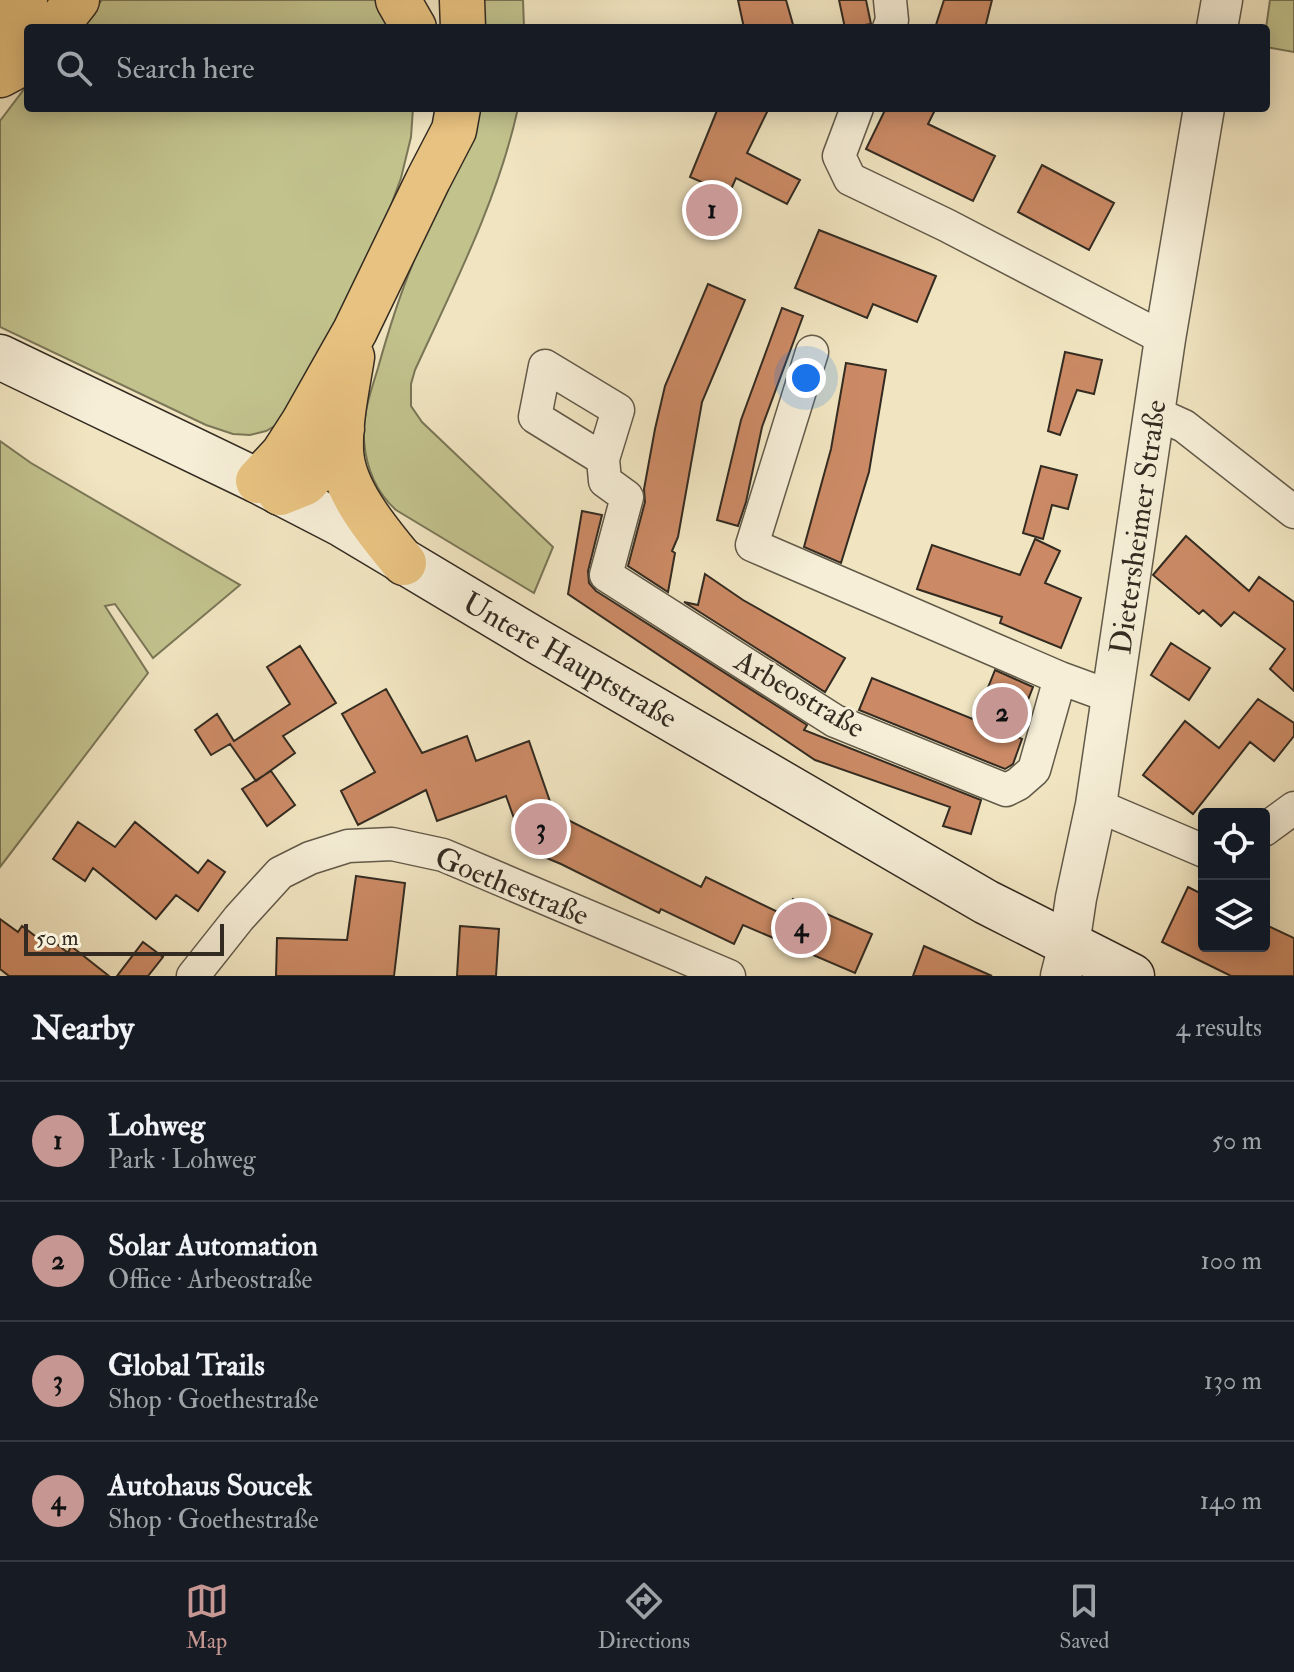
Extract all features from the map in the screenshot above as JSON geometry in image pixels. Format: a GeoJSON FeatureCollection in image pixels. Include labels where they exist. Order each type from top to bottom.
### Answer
{"type":"FeatureCollection","features":[{"type":"Feature","properties":{"kind":"highway"},"geometry":{"type":"LineString","coordinates":[[0,34],[25,0]]}},
{"type":"Feature","properties":{"kind":"highway"},"geometry":{"type":"LineString","coordinates":[[58,24],[77,0]]}},
{"type":"Feature","properties":{"kind":"highway"},"geometry":{"type":"LineString","coordinates":[[398,0],[412,24]]}},
{"type":"Feature","properties":{"kind":"highway"},"geometry":{"type":"LineString","coordinates":[[462,0],[463,24]]}},
{"type":"Feature","properties":{"kind":"highway"},"geometry":{"type":"LineString","coordinates":[[0,75],[24,62]]}},
{"type":"Feature","properties":{"kind":"highway"},"geometry":{"type":"LineString","coordinates":[[428,180],[430,112]]}},
{"type":"Feature","properties":{"kind":"highway"},"geometry":{"type":"LineString","coordinates":[[342,429],[326,460],[305,483],[269,487],[283,454],[355,331],[454,130],[457,112]]}},
{"type":"Feature","properties":{"kind":"highway"},"geometry":{"type":"LineString","coordinates":[[355,331],[340,454],[348,479],[375,529],[404,563]]}},
{"type":"Feature","properties":{"kind":"main road","name":"Untere Hauptstraße"},"geometry":{"type":"LineString","coordinates":[[0,357],[343,525],[959,886],[1065,960],[1132,976]]}},
{"type":"Feature","properties":{"kind":"street"},"geometry":{"type":"LineString","coordinates":[[890,0],[890,24]]}},
{"type":"Feature","properties":{"kind":"street"},"geometry":{"type":"LineString","coordinates":[[1218,24],[1222,0]]}},
{"type":"Feature","properties":{"kind":"street"},"geometry":{"type":"LineString","coordinates":[[856,112],[839,156],[850,179],[946,225],[1165,339]]}},
{"type":"Feature","properties":{"kind":"street","name":"Dietersheimer Straße"},"geometry":{"type":"LineString","coordinates":[[1065,960],[1096,805],[1165,339],[1203,112]]}},
{"type":"Feature","properties":{"kind":"street"},"geometry":{"type":"LineString","coordinates":[[812,352],[752,545],[1060,678],[1112,697]]}},
{"type":"Feature","properties":{"kind":"street"},"geometry":{"type":"LineString","coordinates":[[1155,413],[1184,426],[1294,512]]}},
{"type":"Feature","properties":{"kind":"street","name":"Arbeostraße"},"geometry":{"type":"LineString","coordinates":[[603,459],[605,481],[627,497],[606,575],[835,721],[1006,790],[1034,770],[1060,678]]}},
{"type":"Feature","properties":{"kind":"street"},"geometry":{"type":"LineString","coordinates":[[1096,805],[1198,848]]}},
{"type":"Feature","properties":{"kind":"street"},"geometry":{"type":"LineString","coordinates":[[1270,826],[1294,808]]}},
{"type":"Feature","properties":{"kind":"street","name":"Goethestraße"},"geometry":{"type":"LineString","coordinates":[[193,976],[280,873],[310,858],[348,846],[392,844],[443,855],[729,976]]}},
{"type":"Feature","properties":{"kind":"green space"},"geometry":{"type":"Polygon","coordinates":[[[102,0],[377,0],[392,24],[79,24],[102,0]]]}},
{"type":"Feature","properties":{"kind":"green space"},"geometry":{"type":"Polygon","coordinates":[[[474,0],[523,0],[524,24],[477,24],[474,0]]]}},
{"type":"Feature","properties":{"kind":"green space"},"geometry":{"type":"Polygon","coordinates":[[[1270,0],[1294,0],[1294,52],[1270,48],[1270,24],[1267,24],[1270,0]]]}},
{"type":"Feature","properties":{"kind":"green space"},"geometry":{"type":"Polygon","coordinates":[[[24,89],[24,112],[413,112],[411,137],[401,178],[380,235],[305,393],[280,423],[250,435],[233,434],[206,425],[0,327],[0,121],[24,89]]]}},
{"type":"Feature","properties":{"kind":"green space"},"geometry":{"type":"Polygon","coordinates":[[[468,112],[517,112],[487,209],[415,370],[411,384],[411,406],[422,422],[553,547],[534,593],[396,510],[378,487],[365,450],[364,431],[370,394],[398,302],[449,180],[468,112]]]}},
{"type":"Feature","properties":{"kind":"green space"},"geometry":{"type":"Polygon","coordinates":[[[0,441],[31,463],[240,585],[153,658],[115,604],[105,606],[148,673],[0,867],[0,441]]]}},
{"type":"Feature","properties":{"kind":"building"},"geometry":{"type":"Polygon","coordinates":[[[738,0],[786,0],[793,24],[743,24],[738,0]]]}},
{"type":"Feature","properties":{"kind":"building"},"geometry":{"type":"Polygon","coordinates":[[[839,0],[866,0],[871,24],[844,24],[839,0]]]}},
{"type":"Feature","properties":{"kind":"building"},"geometry":{"type":"Polygon","coordinates":[[[944,0],[992,0],[986,24],[936,24],[944,0]]]}},
{"type":"Feature","properties":{"kind":"building"},"geometry":{"type":"Polygon","coordinates":[[[716,112],[767,112],[747,153],[800,180],[787,204],[736,178],[729,194],[690,177],[716,112]]]}},
{"type":"Feature","properties":{"kind":"building"},"geometry":{"type":"Polygon","coordinates":[[[884,112],[934,112],[928,124],[995,156],[973,201],[866,149],[884,112]]]}},
{"type":"Feature","properties":{"kind":"building"},"geometry":{"type":"Polygon","coordinates":[[[1042,165],[1114,203],[1089,250],[1018,212],[1042,165]]]}},
{"type":"Feature","properties":{"kind":"building"},"geometry":{"type":"Polygon","coordinates":[[[819,230],[936,276],[917,322],[873,304],[867,318],[795,288],[819,230]]]}},
{"type":"Feature","properties":{"kind":"building"},"geometry":{"type":"Polygon","coordinates":[[[708,284],[745,300],[702,402],[678,537],[672,551],[675,553],[668,592],[628,566],[645,502],[644,489],[665,386],[708,284]]]}},
{"type":"Feature","properties":{"kind":"building"},"geometry":{"type":"Polygon","coordinates":[[[782,308],[803,316],[762,427],[738,526],[717,520],[741,420],[782,308]]]}},
{"type":"Feature","properties":{"kind":"building"},"geometry":{"type":"Polygon","coordinates":[[[1065,352],[1102,360],[1094,394],[1077,390],[1060,435],[1048,431],[1065,352]]]}},
{"type":"Feature","properties":{"kind":"building"},"geometry":{"type":"Polygon","coordinates":[[[846,363],[886,370],[869,472],[841,563],[804,547],[831,449],[846,363]]]}},
{"type":"Feature","properties":{"kind":"building"},"geometry":{"type":"Polygon","coordinates":[[[1041,466],[1077,475],[1068,509],[1052,505],[1043,539],[1023,533],[1041,466]]]}},
{"type":"Feature","properties":{"kind":"building"},"geometry":{"type":"Polygon","coordinates":[[[582,511],[602,515],[588,571],[589,583],[596,591],[807,725],[804,730],[981,800],[971,834],[943,826],[950,807],[815,760],[568,594],[582,511]]]}},
{"type":"Feature","properties":{"kind":"building"},"geometry":{"type":"Polygon","coordinates":[[[1186,536],[1249,591],[1259,577],[1294,602],[1294,691],[1270,669],[1285,649],[1234,612],[1221,626],[1203,610],[1199,614],[1153,575],[1186,536]]]}},
{"type":"Feature","properties":{"kind":"building"},"geometry":{"type":"Polygon","coordinates":[[[1035,539],[1060,551],[1045,583],[1081,598],[1061,648],[1000,623],[1002,617],[917,589],[932,545],[1020,575],[1035,539]]]}},
{"type":"Feature","properties":{"kind":"building"},"geometry":{"type":"Polygon","coordinates":[[[705,574],[743,600],[845,658],[825,692],[684,602],[698,605],[705,574]]]}},
{"type":"Feature","properties":{"kind":"building"},"geometry":{"type":"Polygon","coordinates":[[[1171,643],[1210,668],[1189,700],[1151,675],[1171,643]]]}},
{"type":"Feature","properties":{"kind":"building"},"geometry":{"type":"Polygon","coordinates":[[[300,646],[336,703],[283,736],[295,753],[256,781],[230,744],[211,755],[195,730],[217,714],[234,741],[290,704],[267,667],[300,646]]]}},
{"type":"Feature","properties":{"kind":"building"},"geometry":{"type":"Polygon","coordinates":[[[995,670],[1033,687],[1014,735],[1022,739],[1013,764],[1005,769],[859,710],[872,678],[975,720],[995,670]]]}},
{"type":"Feature","properties":{"kind":"building"},"geometry":{"type":"Polygon","coordinates":[[[386,689],[422,753],[467,736],[476,761],[529,741],[554,813],[701,887],[706,877],[786,916],[793,899],[872,934],[855,973],[743,925],[734,944],[661,909],[659,913],[525,849],[506,796],[437,821],[426,790],[358,825],[341,791],[375,772],[342,714],[386,689]]]}},
{"type":"Feature","properties":{"kind":"building"},"geometry":{"type":"Polygon","coordinates":[[[1258,699],[1294,723],[1294,736],[1274,761],[1250,742],[1193,814],[1143,775],[1185,721],[1219,748],[1258,699]]]}},
{"type":"Feature","properties":{"kind":"building"},"geometry":{"type":"Polygon","coordinates":[[[271,771],[295,805],[267,826],[242,789],[271,771]]]}},
{"type":"Feature","properties":{"kind":"building"},"geometry":{"type":"Polygon","coordinates":[[[78,822],[115,847],[135,822],[198,873],[208,860],[225,872],[198,911],[176,895],[156,919],[93,868],[85,881],[53,859],[78,822]]]}},
{"type":"Feature","properties":{"kind":"building"},"geometry":{"type":"Polygon","coordinates":[[[356,876],[405,883],[394,976],[276,976],[277,938],[347,940],[356,876]]]}},
{"type":"Feature","properties":{"kind":"building"},"geometry":{"type":"Polygon","coordinates":[[[1188,887],[1198,892],[1198,952],[1270,952],[1270,927],[1294,938],[1294,976],[1231,976],[1162,942],[1188,887]]]}},
{"type":"Feature","properties":{"kind":"building"},"geometry":{"type":"Polygon","coordinates":[[[0,919],[18,932],[22,926],[43,942],[47,936],[68,953],[71,946],[109,976],[9,976],[0,969],[0,919]]]}},
{"type":"Feature","properties":{"kind":"building"},"geometry":{"type":"Polygon","coordinates":[[[460,926],[499,929],[496,976],[457,976],[460,926]]]}},
{"type":"Feature","properties":{"kind":"building"},"geometry":{"type":"Polygon","coordinates":[[[143,942],[163,957],[148,976],[117,976],[143,942]]]}},
{"type":"Feature","properties":{"kind":"building"},"geometry":{"type":"Polygon","coordinates":[[[924,946],[992,976],[913,976],[924,946]]]}},
{"type":"Feature","properties":{"kind":"place","name":"Lohweg"},"geometry":{"type":"Point","coordinates":[712,210]}},
{"type":"Feature","properties":{"kind":"place","name":"Solar Automation"},"geometry":{"type":"Point","coordinates":[1002,713]}},
{"type":"Feature","properties":{"kind":"place","name":"Global Trails"},"geometry":{"type":"Point","coordinates":[541,829]}},
{"type":"Feature","properties":{"kind":"place","name":"Autohaus Soucek"},"geometry":{"type":"Point","coordinates":[801,928]}}]}
